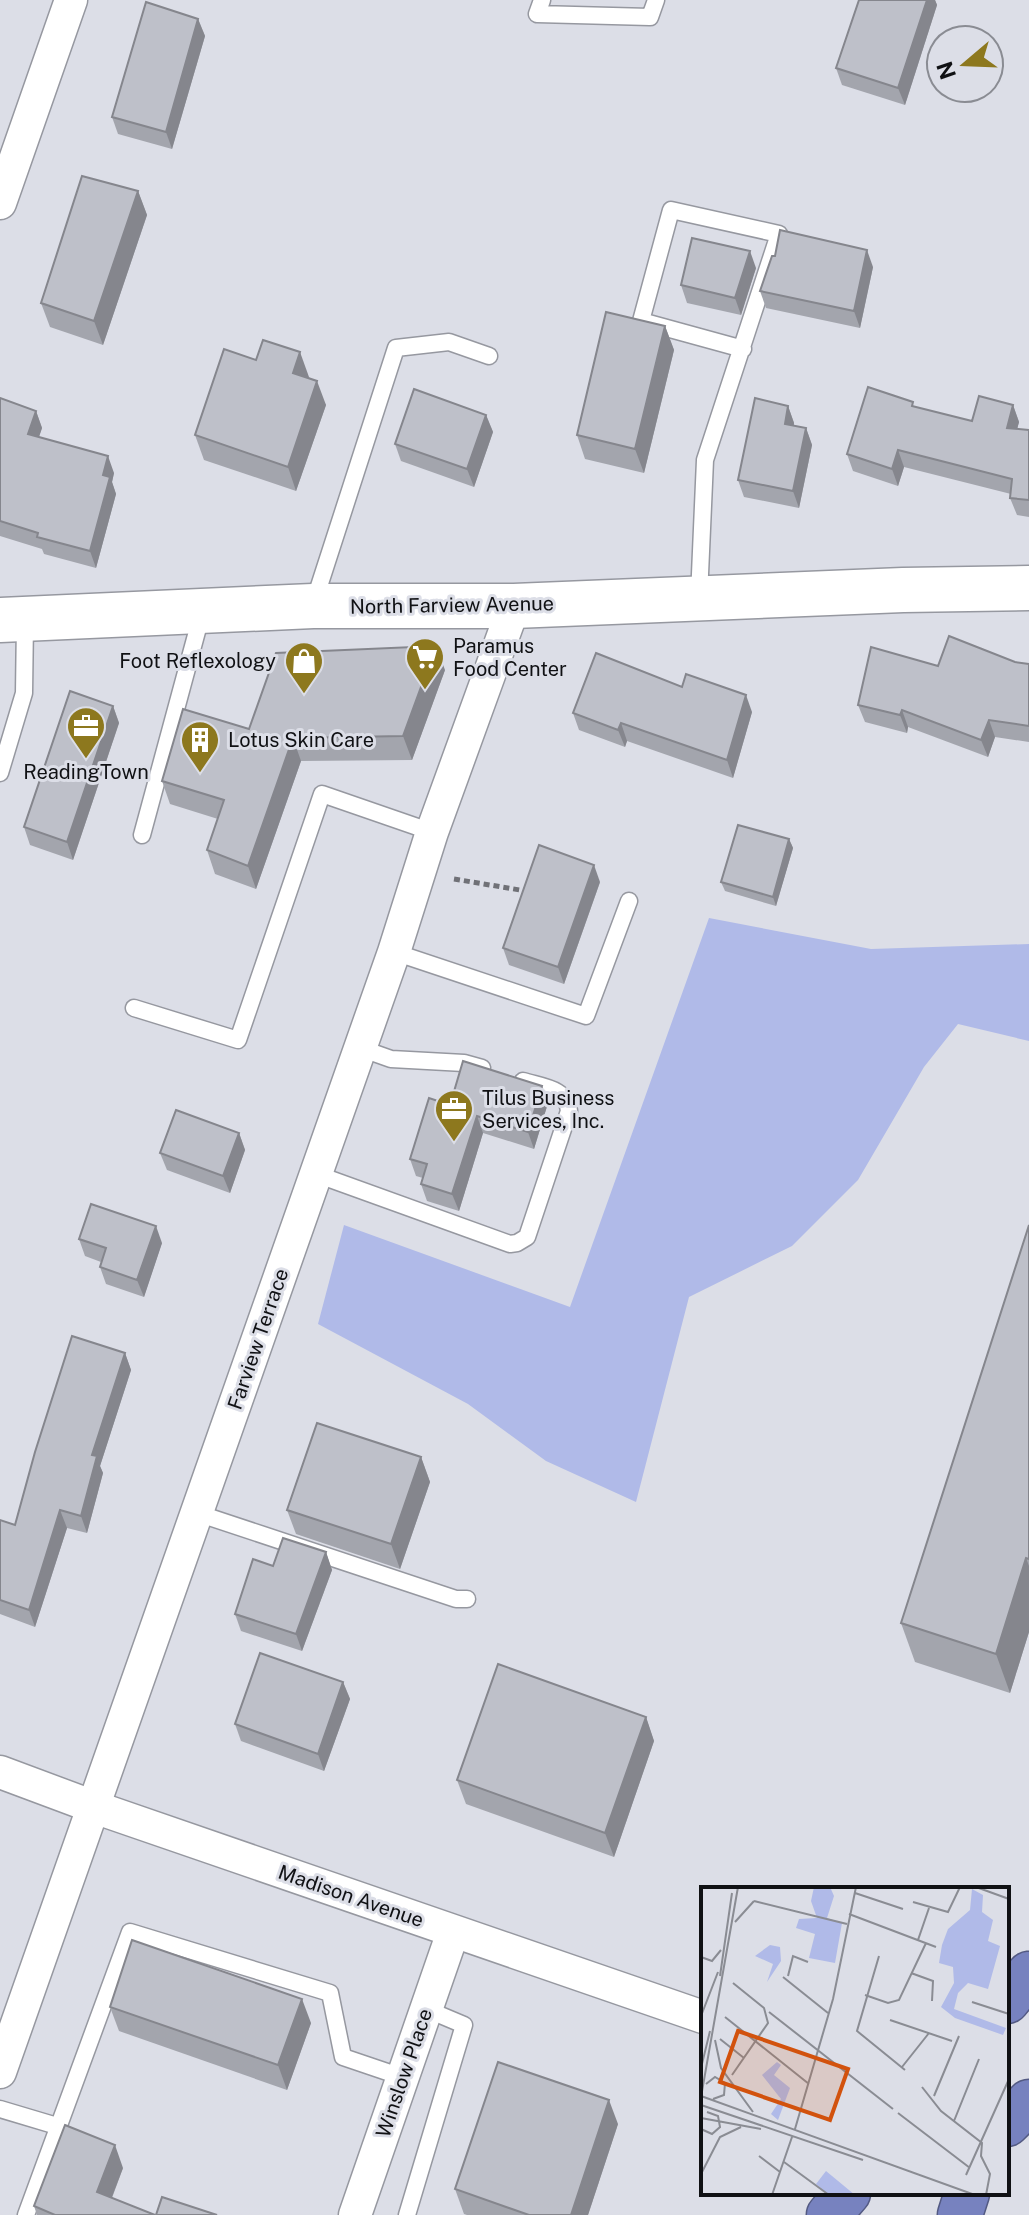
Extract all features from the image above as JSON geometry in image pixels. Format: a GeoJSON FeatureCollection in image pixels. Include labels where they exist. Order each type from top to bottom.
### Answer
{"type":"FeatureCollection","features":[{"type":"Feature","properties":{"kind":"highway"},"geometry":{"type":"LineString","coordinates":[[1009,1999],[1029,1974]]}},
{"type":"Feature","properties":{"kind":"highway"},"geometry":{"type":"LineString","coordinates":[[1009,2122],[1029,2102]]}},
{"type":"Feature","properties":{"kind":"highway"},"geometry":{"type":"LineString","coordinates":[[829,2215],[846,2195]]}},
{"type":"Feature","properties":{"kind":"highway"},"geometry":{"type":"LineString","coordinates":[[960,2215],[966,2195]]}},
{"type":"Feature","properties":{"kind":"street"},"geometry":{"type":"LineString","coordinates":[[0,203],[71,0]]}},
{"type":"Feature","properties":{"kind":"street","name":"North Farview Avenue"},"geometry":{"type":"LineString","coordinates":[[12,620],[313,606],[514,606],[903,590],[1029,588]]}},
{"type":"Feature","properties":{"kind":"street","name":"Farview Terrace"},"geometry":{"type":"LineString","coordinates":[[0,2072],[10,2013],[94,1807],[394,952],[432,832],[514,606]]}},
{"type":"Feature","properties":{"kind":"street","name":"Madison Avenue"},"geometry":{"type":"LineString","coordinates":[[0,1772],[701,2016]]}},
{"type":"Feature","properties":{"kind":"street","name":"Winslow Place"},"geometry":{"type":"LineString","coordinates":[[355,2215],[453,1932]]}},
{"type":"Feature","properties":{"kind":"lane"},"geometry":{"type":"LineString","coordinates":[[542,0],[537,14],[650,17],[656,0]]}},
{"type":"Feature","properties":{"kind":"lane"},"geometry":{"type":"LineString","coordinates":[[699,599],[705,460],[743,349],[779,234],[671,210],[641,321],[743,349]]}},
{"type":"Feature","properties":{"kind":"lane"},"geometry":{"type":"LineString","coordinates":[[313,606],[396,348],[449,342],[489,356]]}},
{"type":"Feature","properties":{"kind":"lane"},"geometry":{"type":"LineString","coordinates":[[142,835],[203,611]]}},
{"type":"Feature","properties":{"kind":"lane"},"geometry":{"type":"LineString","coordinates":[[0,773],[24,693],[12,620]]}},
{"type":"Feature","properties":{"kind":"lane"},"geometry":{"type":"LineString","coordinates":[[134,1008],[238,1040],[322,794],[432,832]]}},
{"type":"Feature","properties":{"kind":"lane"},"geometry":{"type":"LineString","coordinates":[[394,952],[586,1016],[629,901]]}},
{"type":"Feature","properties":{"kind":"lane"},"geometry":{"type":"LineString","coordinates":[[316,1174],[510,1244],[527,1237],[569,1111],[565,1096],[464,1063],[391,1059],[360,1048]]}},
{"type":"Feature","properties":{"kind":"lane"},"geometry":{"type":"LineString","coordinates":[[197,1513],[456,1599],[467,1599]]}},
{"type":"Feature","properties":{"kind":"lane"},"geometry":{"type":"LineString","coordinates":[[26,2215],[130,1932],[330,1993],[343,2057],[402,2077]]}},
{"type":"Feature","properties":{"kind":"lane"},"geometry":{"type":"LineString","coordinates":[[407,2215],[464,2025],[426,2009]]}},
{"type":"Feature","properties":{"kind":"lane"},"geometry":{"type":"LineString","coordinates":[[0,2109],[57,2126]]}},
{"type":"Feature","properties":{"kind":"path"},"geometry":{"type":"LineString","coordinates":[[453,878],[534,893]]}},
{"type":"Feature","properties":{"kind":"shaded area"},"geometry":{"type":"Polygon","coordinates":[[[709,918],[871,949],[1029,944],[1029,1041],[958,1024],[924,1067],[858,1180],[792,1246],[689,1297],[636,1502],[546,1461],[468,1404],[318,1324],[344,1225],[570,1307],[709,918]]]}},
{"type":"Feature","properties":{"kind":"building"},"geometry":{"type":"Polygon","coordinates":[[[859,0],[927,0],[898,88],[836,68],[859,0]]]}},
{"type":"Feature","properties":{"kind":"building"},"geometry":{"type":"Polygon","coordinates":[[[146,2],[198,19],[166,132],[112,117],[146,2]]]}},
{"type":"Feature","properties":{"kind":"building"},"geometry":{"type":"Polygon","coordinates":[[[82,176],[138,191],[94,321],[41,303],[82,176]]]}},
{"type":"Feature","properties":{"kind":"building"},"geometry":{"type":"Polygon","coordinates":[[[780,230],[867,250],[854,311],[760,291],[772,256],[775,256],[780,230]]]}},
{"type":"Feature","properties":{"kind":"building"},"geometry":{"type":"Polygon","coordinates":[[[692,238],[750,251],[735,298],[681,285],[692,238]]]}},
{"type":"Feature","properties":{"kind":"building"},"geometry":{"type":"Polygon","coordinates":[[[606,312],[665,326],[635,449],[577,435],[606,312]]]}},
{"type":"Feature","properties":{"kind":"building"},"geometry":{"type":"Polygon","coordinates":[[[263,340],[300,352],[293,373],[317,381],[288,467],[195,435],[224,349],[256,360],[263,340]]]}},
{"type":"Feature","properties":{"kind":"building"},"geometry":{"type":"Polygon","coordinates":[[[868,387],[913,402],[912,406],[972,421],[979,396],[1013,405],[1007,428],[1029,430],[1029,500],[1010,498],[1012,479],[898,450],[892,469],[847,454],[868,387]]]}},
{"type":"Feature","properties":{"kind":"building"},"geometry":{"type":"Polygon","coordinates":[[[414,389],[486,415],[467,469],[395,444],[414,389]]]}},
{"type":"Feature","properties":{"kind":"building"},"geometry":{"type":"Polygon","coordinates":[[[0,398],[36,411],[28,434],[108,456],[103,475],[110,477],[90,551],[37,537],[38,533],[0,521],[0,398]]]}},
{"type":"Feature","properties":{"kind":"building"},"geometry":{"type":"Polygon","coordinates":[[[755,398],[788,406],[785,424],[806,428],[793,491],[738,480],[755,398]]]}},
{"type":"Feature","properties":{"kind":"building"},"geometry":{"type":"Polygon","coordinates":[[[949,636],[1015,662],[1029,664],[1029,726],[989,720],[981,740],[902,710],[900,715],[858,705],[871,647],[938,666],[949,636]]]}},
{"type":"Feature","properties":{"kind":"building"},"geometry":{"type":"Polygon","coordinates":[[[436,646],[403,736],[293,738],[248,866],[207,850],[224,800],[162,781],[183,709],[249,729],[276,653],[436,646]]]}},
{"type":"Feature","properties":{"kind":"building"},"geometry":{"type":"Polygon","coordinates":[[[596,653],[682,687],[686,674],[746,695],[727,760],[621,723],[618,730],[573,713],[596,653]]]}},
{"type":"Feature","properties":{"kind":"building"},"geometry":{"type":"Polygon","coordinates":[[[70,691],[113,706],[67,842],[24,827],[70,691]]]}},
{"type":"Feature","properties":{"kind":"building"},"geometry":{"type":"Polygon","coordinates":[[[738,825],[789,839],[773,897],[721,882],[738,825]]]}},
{"type":"Feature","properties":{"kind":"building"},"geometry":{"type":"Polygon","coordinates":[[[539,845],[594,865],[558,967],[503,948],[539,845]]]}},
{"type":"Feature","properties":{"kind":"building","name":"Tilus Business Services, Inc."},"geometry":{"type":"Polygon","coordinates":[[[463,1061],[542,1086],[528,1132],[477,1116],[452,1194],[421,1184],[427,1164],[410,1159],[429,1098],[450,1105],[463,1061]]]}},
{"type":"Feature","properties":{"kind":"building"},"geometry":{"type":"Polygon","coordinates":[[[176,1110],[239,1133],[223,1176],[160,1153],[176,1110]]]}},
{"type":"Feature","properties":{"kind":"building"},"geometry":{"type":"Polygon","coordinates":[[[91,1204],[156,1226],[137,1280],[100,1267],[106,1248],[79,1239],[91,1204]]]}},
{"type":"Feature","properties":{"kind":"building"},"geometry":{"type":"Polygon","coordinates":[[[1029,1225],[1029,1559],[1026,1558],[996,1654],[901,1623],[1029,1225]]]}},
{"type":"Feature","properties":{"kind":"building"},"geometry":{"type":"Polygon","coordinates":[[[72,1336],[125,1353],[92,1455],[97,1456],[81,1516],[60,1510],[29,1610],[0,1600],[0,1520],[15,1525],[72,1336]]]}},
{"type":"Feature","properties":{"kind":"building"},"geometry":{"type":"Polygon","coordinates":[[[317,1423],[421,1457],[391,1544],[287,1510],[317,1423]]]}},
{"type":"Feature","properties":{"kind":"building"},"geometry":{"type":"Polygon","coordinates":[[[283,1538],[326,1552],[296,1634],[235,1614],[253,1559],[273,1566],[283,1538]]]}},
{"type":"Feature","properties":{"kind":"building"},"geometry":{"type":"Polygon","coordinates":[[[260,1653],[343,1682],[318,1754],[235,1724],[260,1653]]]}},
{"type":"Feature","properties":{"kind":"building"},"geometry":{"type":"Polygon","coordinates":[[[498,1664],[646,1717],[605,1833],[457,1780],[498,1664]]]}},
{"type":"Feature","properties":{"kind":"building"},"geometry":{"type":"Polygon","coordinates":[[[132,1940],[302,1999],[278,2065],[110,2007],[132,1940]]]}},
{"type":"Feature","properties":{"kind":"building"},"geometry":{"type":"Polygon","coordinates":[[[498,2062],[609,2100],[571,2215],[529,2215],[455,2189],[498,2062]]]}},
{"type":"Feature","properties":{"kind":"building"},"geometry":{"type":"Polygon","coordinates":[[[65,2125],[115,2145],[97,2192],[155,2215],[55,2215],[34,2206],[65,2125]]]}},
{"type":"Feature","properties":{"kind":"building"},"geometry":{"type":"Polygon","coordinates":[[[162,2197],[217,2215],[156,2215],[162,2197]]]}},
{"type":"Feature","properties":{"kind":"place","name":"Paramus Food Center"},"geometry":{"type":"Point","coordinates":[425,691]}},
{"type":"Feature","properties":{"kind":"place","name":"Foot Reflexology"},"geometry":{"type":"Point","coordinates":[304,695]}},
{"type":"Feature","properties":{"kind":"place","name":"ReadingTown"},"geometry":{"type":"Point","coordinates":[86,760]}},
{"type":"Feature","properties":{"kind":"place","name":"Lotus Skin Care"},"geometry":{"type":"Point","coordinates":[200,774]}},
{"type":"Feature","properties":{"kind":"place","name":"Tilus Business Services, Inc."},"geometry":{"type":"Point","coordinates":[454,1143]}}]}
